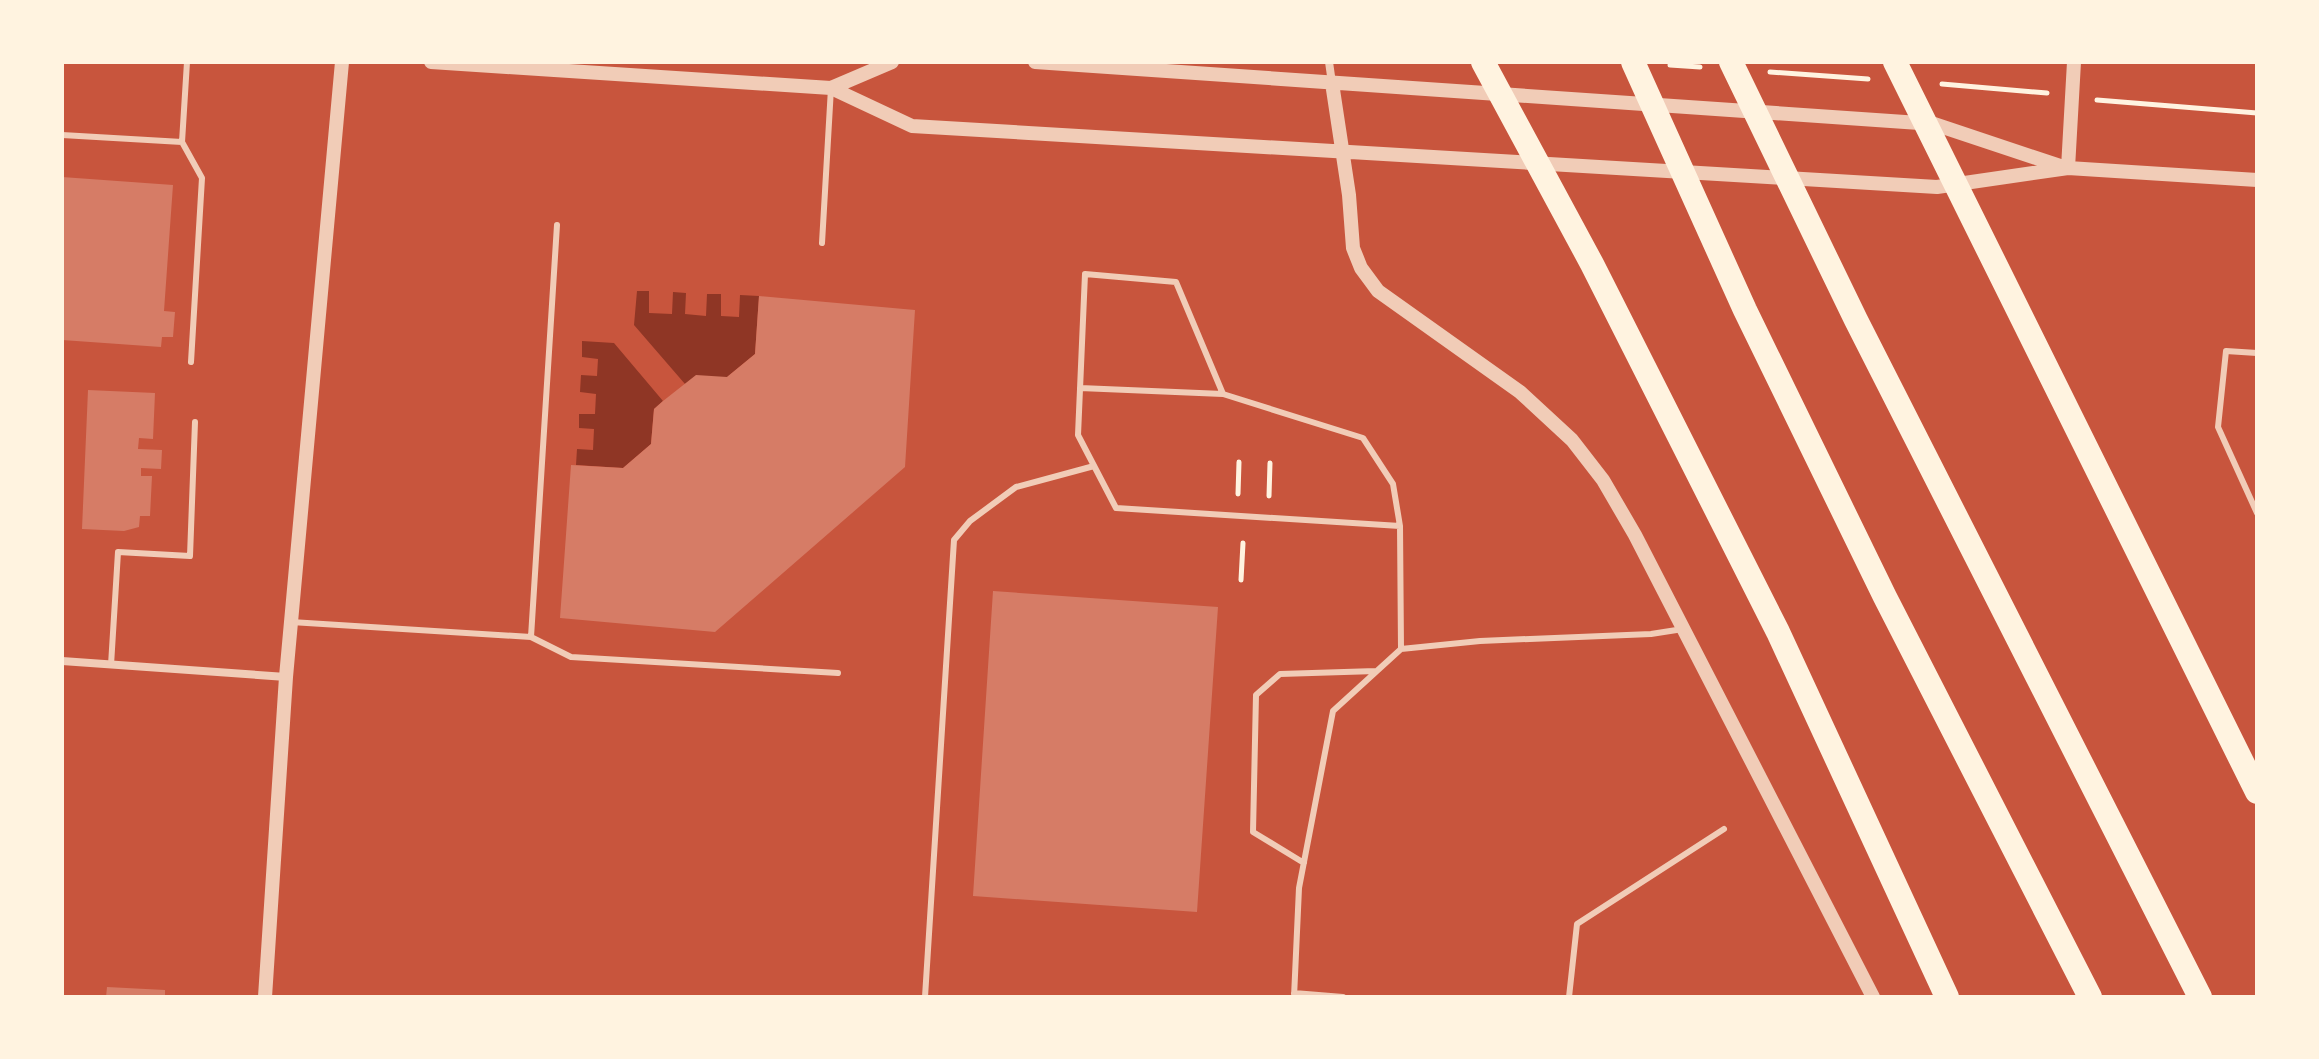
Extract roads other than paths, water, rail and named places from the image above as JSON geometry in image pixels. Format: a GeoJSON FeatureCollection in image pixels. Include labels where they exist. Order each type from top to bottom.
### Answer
{"type":"FeatureCollection","features":[{"type":"Feature","properties":{"kind":"highway"},"geometry":{"type":"LineString","coordinates":[[1483,62],[1592,264],[1778,632],[1947,997]]}},
{"type":"Feature","properties":{"kind":"highway"},"geometry":{"type":"LineString","coordinates":[[1633,62],[1745,310],[1885,597],[2090,997]]}},
{"type":"Feature","properties":{"kind":"highway"},"geometry":{"type":"LineString","coordinates":[[1895,62],[2257,792]]}},
{"type":"Feature","properties":{"kind":"highway"},"geometry":{"type":"LineString","coordinates":[[1723,65],[2200,997]]}},
{"type":"Feature","properties":{"kind":"street"},"geometry":{"type":"LineString","coordinates":[[265,997],[286,677],[342,62]]}},
{"type":"Feature","properties":{"kind":"street"},"geometry":{"type":"LineString","coordinates":[[431,62],[831,88],[912,126],[1937,187],[2068,168],[2257,180]]}},
{"type":"Feature","properties":{"kind":"street"},"geometry":{"type":"LineString","coordinates":[[831,88],[892,62]]}},
{"type":"Feature","properties":{"kind":"street"},"geometry":{"type":"LineString","coordinates":[[1035,62],[1934,124],[2068,168]]}},
{"type":"Feature","properties":{"kind":"street"},"geometry":{"type":"LineString","coordinates":[[1329,62],[1353,248],[1361,268],[1378,291],[1520,392],[1572,440],[1603,480],[1873,997]]}},
{"type":"Feature","properties":{"kind":"street"},"geometry":{"type":"LineString","coordinates":[[2068,168],[2074,62]]}},
{"type":"Feature","properties":{"kind":"street"},"geometry":{"type":"LineString","coordinates":[[62,661],[286,677]]}},
{"type":"Feature","properties":{"kind":"lane"},"geometry":{"type":"LineString","coordinates":[[187,62],[182,142],[202,178],[191,362]]}},
{"type":"Feature","properties":{"kind":"lane"},"geometry":{"type":"LineString","coordinates":[[822,243],[831,88]]}},
{"type":"Feature","properties":{"kind":"lane"},"geometry":{"type":"LineString","coordinates":[[62,135],[182,142]]}},
{"type":"Feature","properties":{"kind":"lane"},"geometry":{"type":"LineString","coordinates":[[531,637],[557,225]]}},
{"type":"Feature","properties":{"kind":"lane"},"geometry":{"type":"LineString","coordinates":[[1223,394],[1176,282],[1085,274],[1078,435],[1116,508],[1400,526]]}},
{"type":"Feature","properties":{"kind":"lane"},"geometry":{"type":"LineString","coordinates":[[2257,353],[2226,351],[2218,427],[2257,513]]}},
{"type":"Feature","properties":{"kind":"lane"},"geometry":{"type":"LineString","coordinates":[[1080,388],[1223,394],[1363,438],[1393,484],[1400,526],[1401,649]]}},
{"type":"Feature","properties":{"kind":"lane"},"geometry":{"type":"LineString","coordinates":[[111,665],[118,552],[190,556],[195,422]]}},
{"type":"Feature","properties":{"kind":"lane"},"geometry":{"type":"LineString","coordinates":[[925,997],[954,540],[970,521],[1016,487],[1094,466]]}},
{"type":"Feature","properties":{"kind":"lane"},"geometry":{"type":"LineString","coordinates":[[291,622],[531,637],[571,657],[838,673]]}},
{"type":"Feature","properties":{"kind":"lane"},"geometry":{"type":"LineString","coordinates":[[1343,997],[1294,995],[1299,888],[1333,711],[1401,649],[1480,641],[1651,634],[1683,629]]}},
{"type":"Feature","properties":{"kind":"lane"},"geometry":{"type":"LineString","coordinates":[[1304,863],[1253,832],[1256,695],[1280,674],[1376,671]]}},
{"type":"Feature","properties":{"kind":"lane"},"geometry":{"type":"LineString","coordinates":[[1569,997],[1577,924],[1724,829]]}}]}
